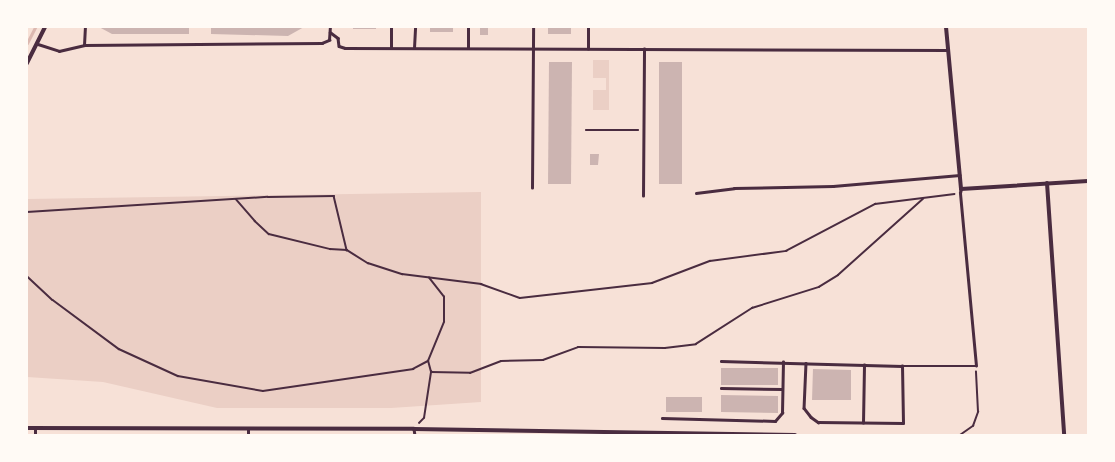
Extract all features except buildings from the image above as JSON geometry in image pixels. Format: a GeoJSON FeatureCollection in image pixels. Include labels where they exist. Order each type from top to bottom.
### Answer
{"type":"FeatureCollection","features":[{"type":"Feature","properties":{"kind":"street"},"geometry":{"type":"LineString","coordinates":[[27,63],[38,44],[45,27]]}},
{"type":"Feature","properties":{"kind":"street"},"geometry":{"type":"LineString","coordinates":[[946,27],[961,191],[1047,183],[1088,181]]}},
{"type":"Feature","properties":{"kind":"street"},"geometry":{"type":"LineString","coordinates":[[1047,183],[1064,435]]}},
{"type":"Feature","properties":{"kind":"street"},"geometry":{"type":"LineString","coordinates":[[27,428],[414,428],[597,434],[795,435]]}},
{"type":"Feature","properties":{"kind":"lane"},"geometry":{"type":"LineString","coordinates":[[84,45],[85,27]]}},
{"type":"Feature","properties":{"kind":"lane"},"geometry":{"type":"LineString","coordinates":[[38,44],[59,51],[84,45],[322,43],[329,40],[330,27]]}},
{"type":"Feature","properties":{"kind":"lane"},"geometry":{"type":"LineString","coordinates":[[391,27],[391,48]]}},
{"type":"Feature","properties":{"kind":"lane"},"geometry":{"type":"LineString","coordinates":[[414,27],[414,48]]}},
{"type":"Feature","properties":{"kind":"lane"},"geometry":{"type":"LineString","coordinates":[[468,27],[468,49]]}},
{"type":"Feature","properties":{"kind":"lane"},"geometry":{"type":"LineString","coordinates":[[532,188],[533,27]]}},
{"type":"Feature","properties":{"kind":"lane"},"geometry":{"type":"LineString","coordinates":[[588,27],[588,49]]}},
{"type":"Feature","properties":{"kind":"lane"},"geometry":{"type":"LineString","coordinates":[[330,32],[338,38],[342,48],[948,50]]}},
{"type":"Feature","properties":{"kind":"lane"},"geometry":{"type":"LineString","coordinates":[[643,196],[644,49]]}},
{"type":"Feature","properties":{"kind":"lane"},"geometry":{"type":"LineString","coordinates":[[696,193],[734,188],[833,186],[960,175]]}},
{"type":"Feature","properties":{"kind":"lane"},"geometry":{"type":"LineString","coordinates":[[720,361],[902,366],[976,366],[961,191]]}},
{"type":"Feature","properties":{"kind":"lane"},"geometry":{"type":"LineString","coordinates":[[662,418],[775,421],[782,413],[783,362]]}},
{"type":"Feature","properties":{"kind":"lane"},"geometry":{"type":"LineString","coordinates":[[806,363],[804,408],[811,417],[818,422],[903,423],[902,366]]}},
{"type":"Feature","properties":{"kind":"lane"},"geometry":{"type":"LineString","coordinates":[[863,423],[864,365]]}},
{"type":"Feature","properties":{"kind":"lane"},"geometry":{"type":"LineString","coordinates":[[721,388],[782,389]]}},
{"type":"Feature","properties":{"kind":"lane"},"geometry":{"type":"LineString","coordinates":[[35,428],[35,435]]}},
{"type":"Feature","properties":{"kind":"lane"},"geometry":{"type":"LineString","coordinates":[[248,428],[248,435]]}},
{"type":"Feature","properties":{"kind":"lane"},"geometry":{"type":"LineString","coordinates":[[414,428],[415,435]]}},
{"type":"Feature","properties":{"kind":"path"},"geometry":{"type":"LineString","coordinates":[[586,130],[644,130]]}},
{"type":"Feature","properties":{"kind":"path"},"geometry":{"type":"LineString","coordinates":[[619,130],[619,135]]}},
{"type":"Feature","properties":{"kind":"path"},"geometry":{"type":"LineString","coordinates":[[235,199],[269,234],[330,249],[347,250],[368,263],[402,274],[481,284],[520,298],[652,283],[710,261],[786,251],[875,204],[923,199],[961,191]]}},
{"type":"Feature","properties":{"kind":"path"},"geometry":{"type":"LineString","coordinates":[[27,212],[235,199],[334,196],[347,250]]}},
{"type":"Feature","properties":{"kind":"path"},"geometry":{"type":"LineString","coordinates":[[431,372],[470,372],[501,361],[543,360],[578,347],[665,348],[696,344],[752,308],[819,287],[838,275],[923,199]]}},
{"type":"Feature","properties":{"kind":"path"},"geometry":{"type":"LineString","coordinates":[[27,276],[53,300],[119,349],[178,376],[263,391],[413,369],[428,361]]}},
{"type":"Feature","properties":{"kind":"path"},"geometry":{"type":"LineString","coordinates":[[414,428],[424,418],[431,372],[428,361],[444,322],[444,296],[429,278]]}},
{"type":"Feature","properties":{"kind":"path"},"geometry":{"type":"LineString","coordinates":[[960,435],[973,426],[978,412],[976,366]]}},
{"type":"Feature","properties":{"kind":"shaded area"},"geometry":{"type":"Polygon","coordinates":[[[593,60],[609,60],[609,110],[593,110],[593,90],[606,90],[606,78],[593,78],[593,60]]]}},
{"type":"Feature","properties":{"kind":"shaded area"},"geometry":{"type":"Polygon","coordinates":[[[481,192],[481,402],[391,408],[217,408],[103,382],[27,377],[27,199],[481,192]]]}},
{"type":"Feature","properties":{"kind":"waterway"},"geometry":{"type":"LineString","coordinates":[[27,43],[35,27]]}}]}
